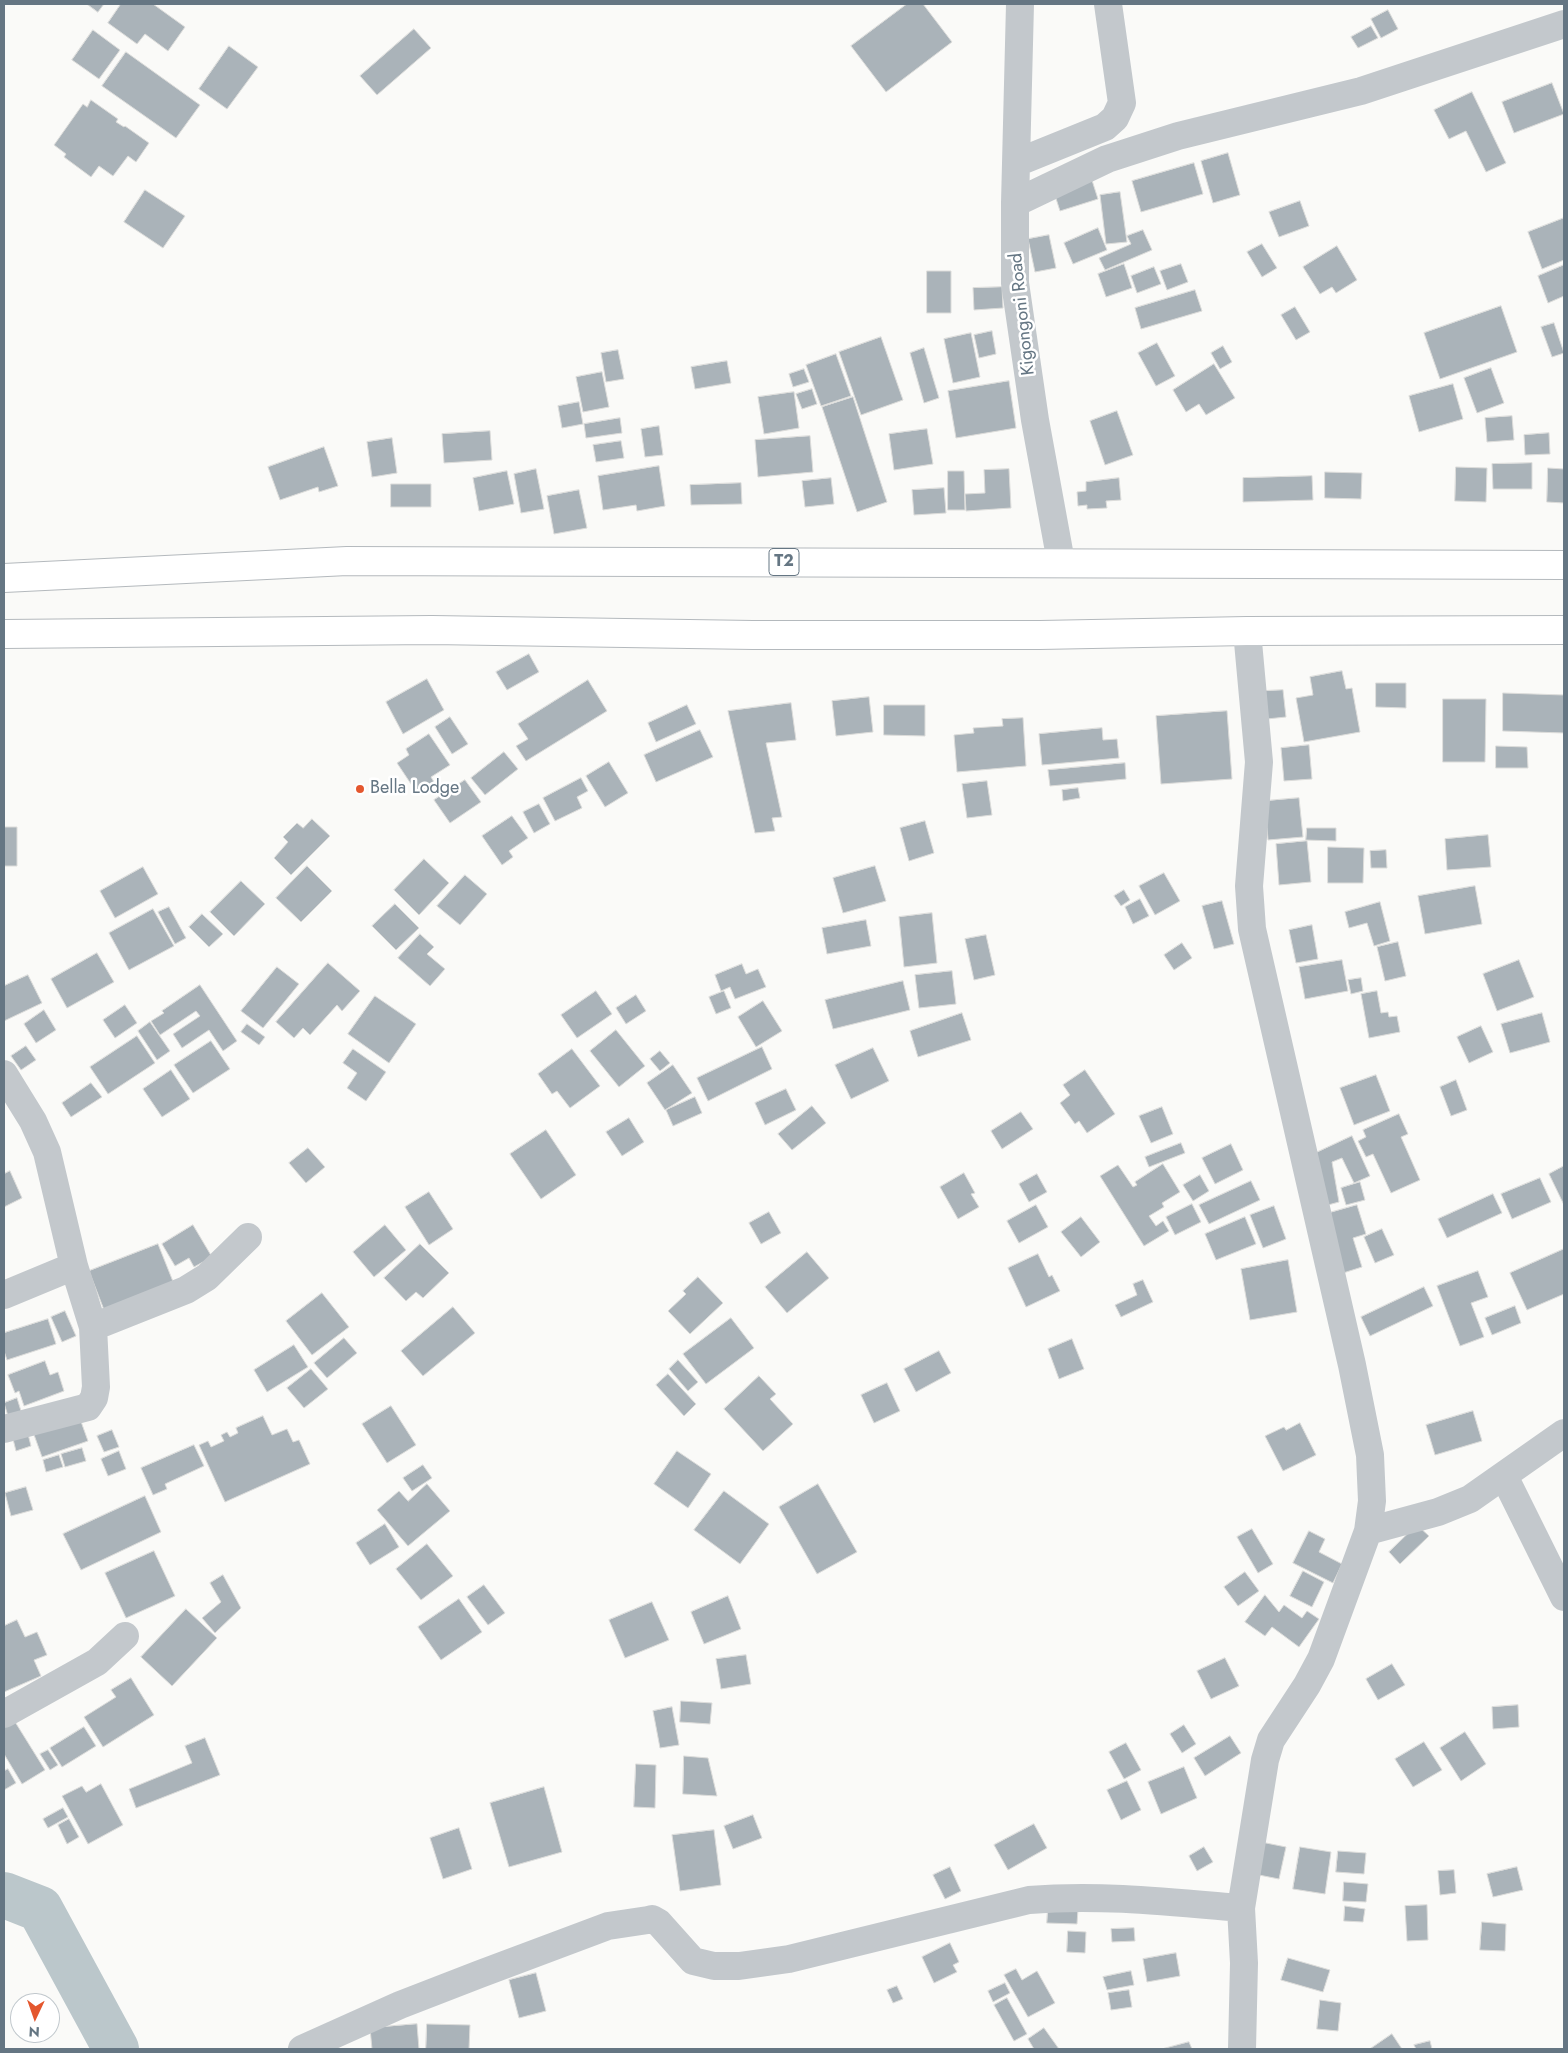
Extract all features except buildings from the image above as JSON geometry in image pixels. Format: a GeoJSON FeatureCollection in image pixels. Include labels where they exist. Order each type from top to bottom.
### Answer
{"type":"FeatureCollection","features":[{"type":"Feature","properties":{"kind":"highway","name":"T2"},"geometry":{"type":"LineString","coordinates":[[4,578],[347,561],[1564,565]]}},
{"type":"Feature","properties":{"kind":"highway"},"geometry":{"type":"LineString","coordinates":[[4,634],[432,630],[753,635],[1040,635],[1247,631],[1564,630]]}},
{"type":"Feature","properties":{"kind":"street","name":"Kigongoni Road"},"geometry":{"type":"LineString","coordinates":[[1020,4],[1015,202],[1016,283],[1035,420],[1061,562]]}},
{"type":"Feature","properties":{"kind":"street"},"geometry":{"type":"LineString","coordinates":[[1016,163],[1105,127],[1115,118],[1122,103],[1108,4]]}},
{"type":"Feature","properties":{"kind":"street"},"geometry":{"type":"LineString","coordinates":[[1015,202],[1107,159],[1178,136],[1361,91],[1564,24]]}},
{"type":"Feature","properties":{"kind":"street"},"geometry":{"type":"LineString","coordinates":[[1242,2049],[1244,1963],[1241,1908],[1265,1760],[1272,1740],[1321,1659],[1368,1531],[1372,1502],[1370,1455],[1352,1365],[1252,929],[1249,886],[1259,762],[1247,631]]}},
{"type":"Feature","properties":{"kind":"street"},"geometry":{"type":"LineString","coordinates":[[4,1074],[33,1121],[48,1152],[74,1266],[93,1327],[96,1386],[92,1403],[88,1407],[4,1430]]}},
{"type":"Feature","properties":{"kind":"street"},"geometry":{"type":"LineString","coordinates":[[93,1327],[186,1290],[207,1277],[248,1237]]}},
{"type":"Feature","properties":{"kind":"street"},"geometry":{"type":"LineString","coordinates":[[4,1295],[74,1266]]}},
{"type":"Feature","properties":{"kind":"street"},"geometry":{"type":"LineString","coordinates":[[1368,1531],[1455,1506],[1470,1499],[1564,1433]]}},
{"type":"Feature","properties":{"kind":"street"},"geometry":{"type":"LineString","coordinates":[[1504,1476],[1564,1597]]}},
{"type":"Feature","properties":{"kind":"street"},"geometry":{"type":"LineString","coordinates":[[4,1714],[98,1662],[125,1636]]}},
{"type":"Feature","properties":{"kind":"street"},"geometry":{"type":"LineString","coordinates":[[302,2049],[400,2005],[608,1926],[652,1919],[659,1924],[693,1961],[714,1966],[739,1966],[789,1958],[1030,1900],[1061,1897],[1146,1900],[1241,1908]]}},
{"type":"Feature","properties":{"kind":"waterway"},"geometry":{"type":"LineString","coordinates":[[4,1895],[40,1909],[116,2049]]}},
{"type":"Feature","properties":{"kind":"place","name":"Bella Lodge"},"geometry":{"type":"Point","coordinates":[360,789]}}]}
